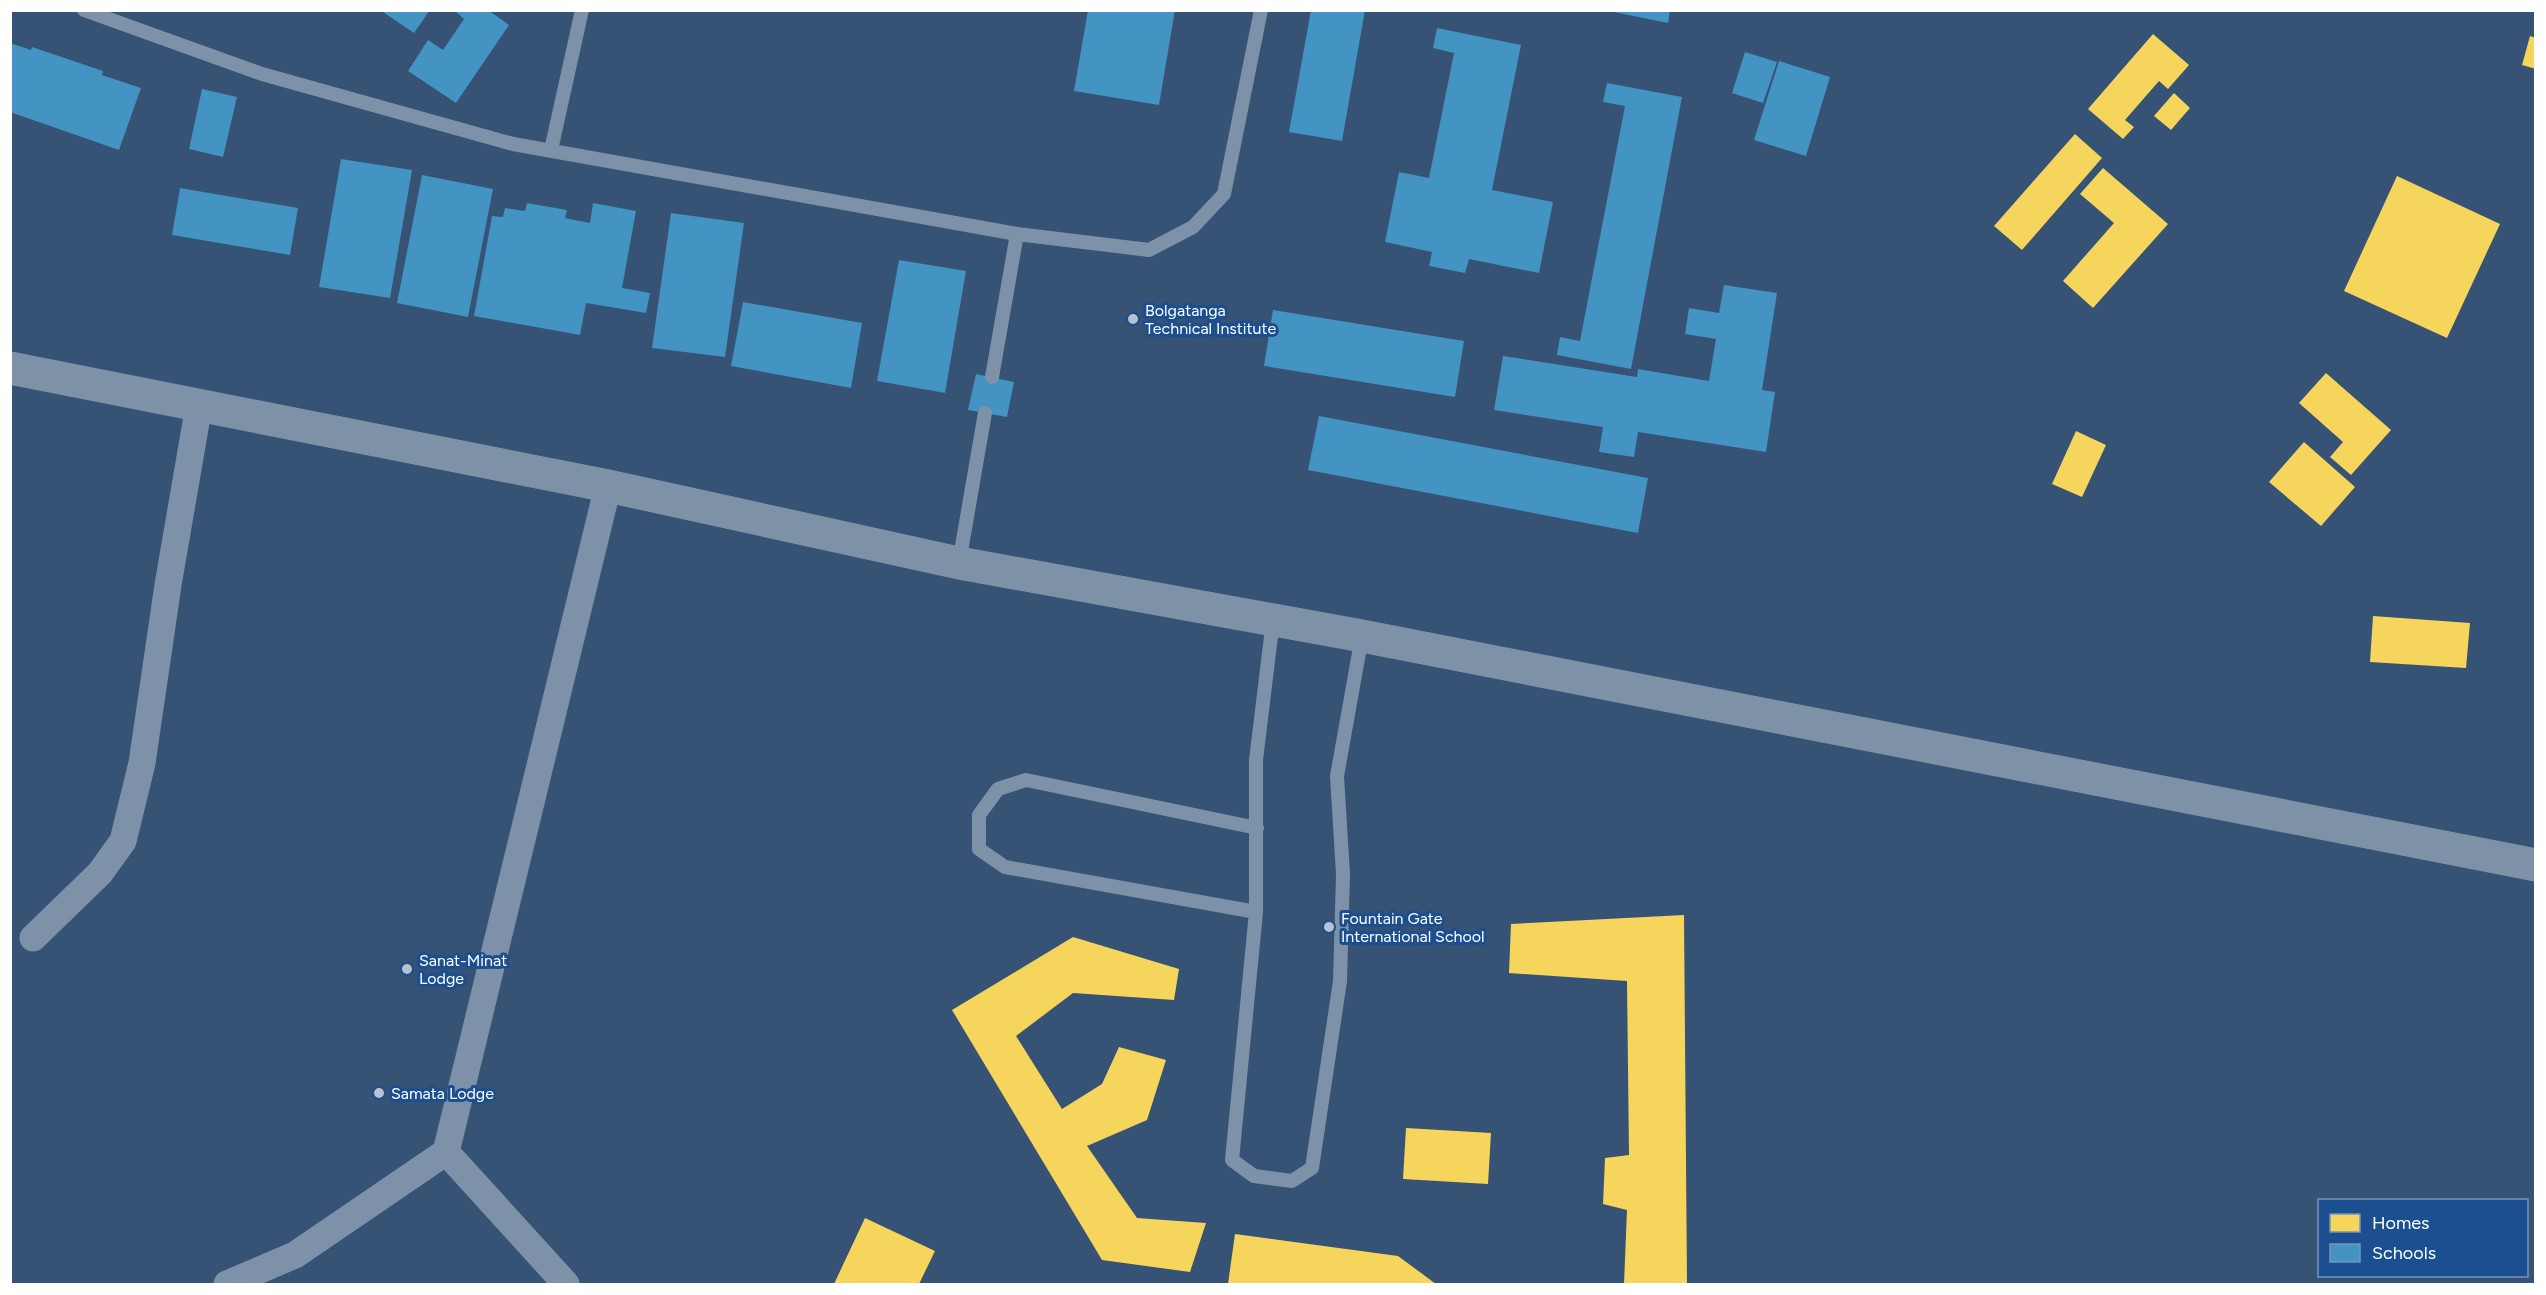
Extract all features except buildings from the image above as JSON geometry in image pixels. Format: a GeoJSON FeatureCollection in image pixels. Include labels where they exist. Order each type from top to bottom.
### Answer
{"type":"FeatureCollection","features":[{"type":"Feature","properties":{"kind":"highway"},"geometry":{"type":"LineString","coordinates":[[10,368],[608,486],[959,563],[1362,636],[2535,865]]}},
{"type":"Feature","properties":{"kind":"street"},"geometry":{"type":"LineString","coordinates":[[33,938],[100,873],[123,841],[142,763],[168,585],[200,405]]}},
{"type":"Feature","properties":{"kind":"street"},"geometry":{"type":"LineString","coordinates":[[227,1284],[295,1255],[446,1152],[608,486]]}},
{"type":"Feature","properties":{"kind":"street"},"geometry":{"type":"LineString","coordinates":[[446,1152],[566,1284]]}},
{"type":"Feature","properties":{"kind":"lane"},"geometry":{"type":"LineString","coordinates":[[84,10],[262,74],[513,144],[1017,234],[1149,250],[1193,227],[1224,194],[1261,10]]}},
{"type":"Feature","properties":{"kind":"lane"},"geometry":{"type":"LineString","coordinates":[[551,150],[582,10]]}},
{"type":"Feature","properties":{"kind":"lane"},"geometry":{"type":"LineString","coordinates":[[992,377],[1017,234]]}},
{"type":"Feature","properties":{"kind":"lane"},"geometry":{"type":"LineString","coordinates":[[959,563],[985,413]]}},
{"type":"Feature","properties":{"kind":"lane"},"geometry":{"type":"LineString","coordinates":[[1273,620],[1256,760],[1256,912],[1232,1160],[1254,1176],[1292,1181],[1312,1168],[1340,981],[1343,874],[1337,776],[1362,636]]}},
{"type":"Feature","properties":{"kind":"lane"},"geometry":{"type":"LineString","coordinates":[[1256,912],[1005,867],[979,849],[979,815],[998,789],[1026,780],[1257,828]]}},
{"type":"Feature","properties":{"kind":"place","name":"Bolgatanga Technical Institute"},"geometry":{"type":"Point","coordinates":[1133,319]}},
{"type":"Feature","properties":{"kind":"place","name":"Fountain Gate International School"},"geometry":{"type":"Point","coordinates":[1329,927]}},
{"type":"Feature","properties":{"kind":"place","name":"Sanat-Minat Lodge"},"geometry":{"type":"Point","coordinates":[407,969]}},
{"type":"Feature","properties":{"kind":"place","name":"Samata Lodge"},"geometry":{"type":"Point","coordinates":[379,1093]}}]}
